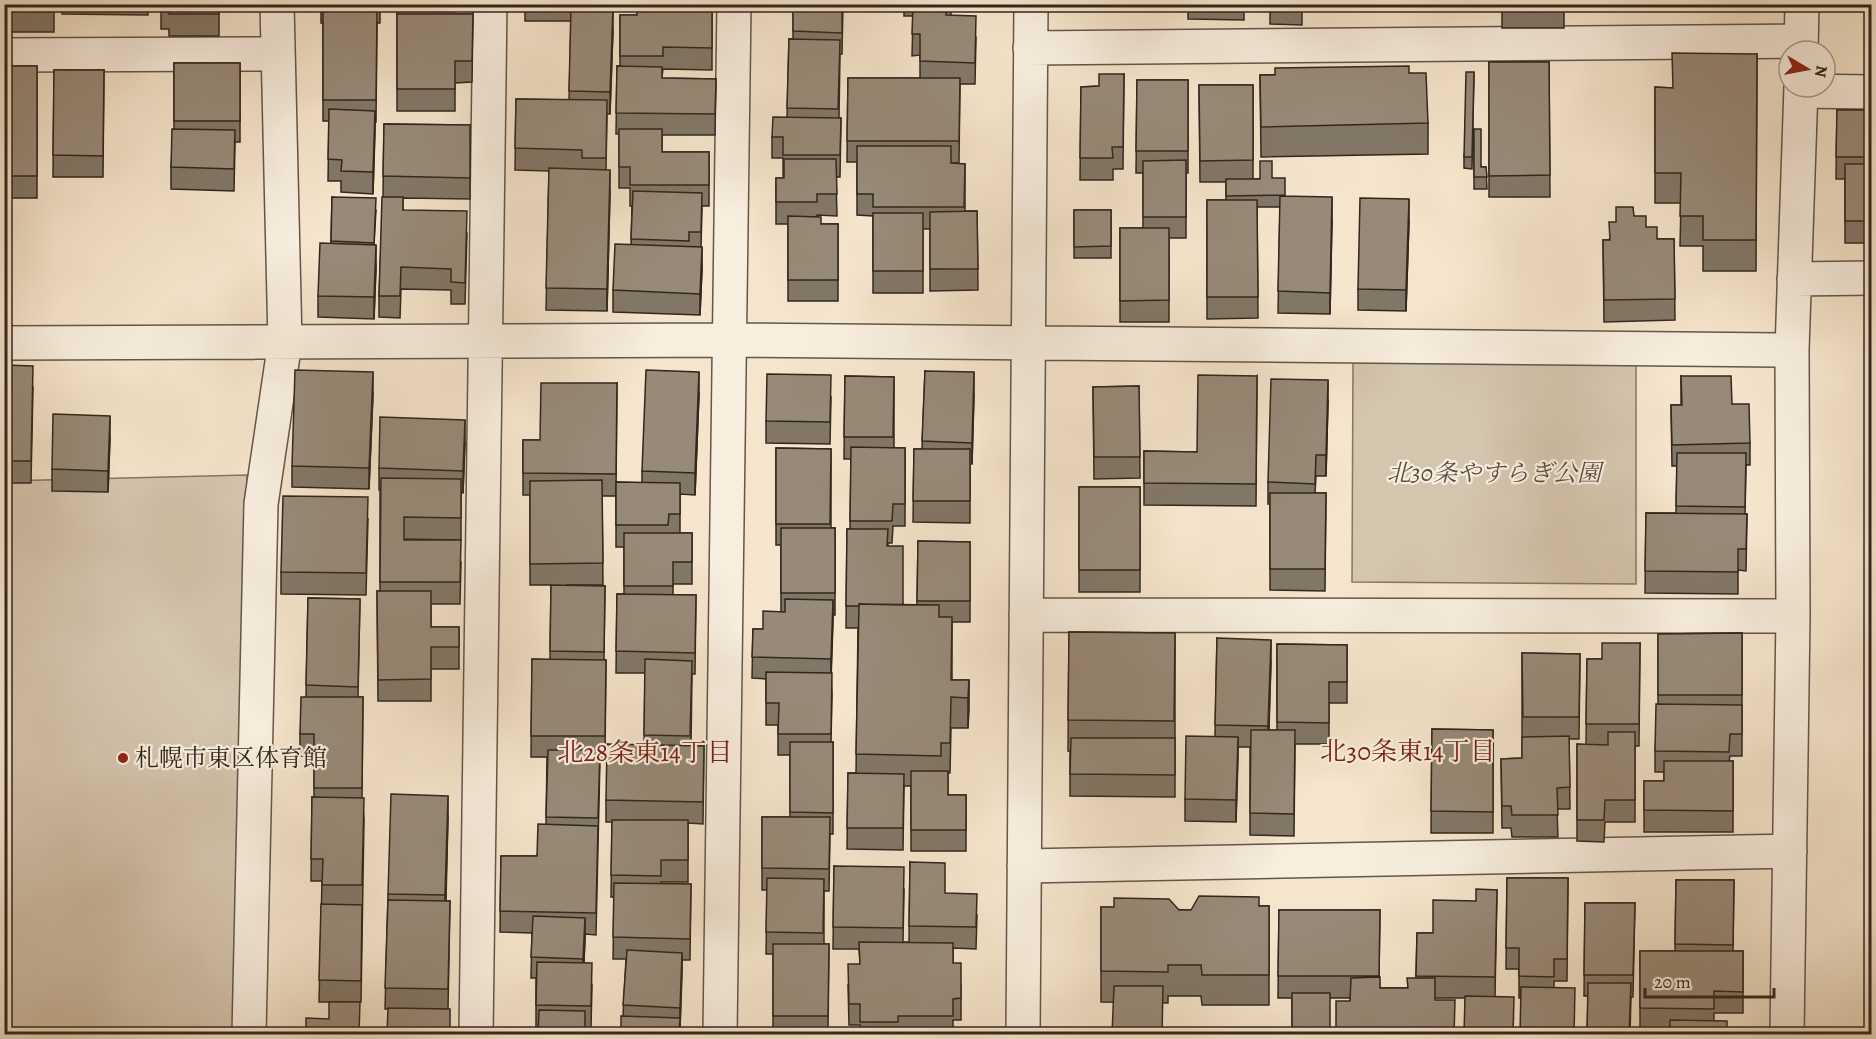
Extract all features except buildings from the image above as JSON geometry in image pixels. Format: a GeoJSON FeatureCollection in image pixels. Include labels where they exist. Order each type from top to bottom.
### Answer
{"type":"FeatureCollection","features":[{"type":"Feature","properties":{"kind":"street"},"geometry":{"type":"LineString","coordinates":[[249,1035],[261,504],[285,342],[277,4]]}},
{"type":"Feature","properties":{"kind":"street"},"geometry":{"type":"LineString","coordinates":[[476,1035],[490,4]]}},
{"type":"Feature","properties":{"kind":"street"},"geometry":{"type":"LineString","coordinates":[[720,1035],[734,4]]}},
{"type":"Feature","properties":{"kind":"street"},"geometry":{"type":"LineString","coordinates":[[1023,1035],[1031,4]]}},
{"type":"Feature","properties":{"kind":"street"},"geometry":{"type":"LineString","coordinates":[[1801,39],[1802,4]]}},
{"type":"Feature","properties":{"kind":"street"},"geometry":{"type":"LineString","coordinates":[[1030,48],[1777,46]]}},
{"type":"Feature","properties":{"kind":"street"},"geometry":{"type":"LineString","coordinates":[[4,55],[278,54]]}},
{"type":"Feature","properties":{"kind":"street"},"geometry":{"type":"LineString","coordinates":[[1837,91],[1872,92]]}},
{"type":"Feature","properties":{"kind":"street"},"geometry":{"type":"LineString","coordinates":[[1787,1035],[1793,616],[1792,350],[1801,99]]}},
{"type":"Feature","properties":{"kind":"street"},"geometry":{"type":"LineString","coordinates":[[1794,279],[1872,278]]}},
{"type":"Feature","properties":{"kind":"street"},"geometry":{"type":"LineString","coordinates":[[4,344],[729,340],[1792,350]]}},
{"type":"Feature","properties":{"kind":"street"},"geometry":{"type":"LineString","coordinates":[[1026,615],[1793,616]]}},
{"type":"Feature","properties":{"kind":"street"},"geometry":{"type":"LineString","coordinates":[[1024,866],[1790,851]]}},
{"type":"Feature","properties":{"kind":"green space","name":"北30条やすらぎ公園"},"geometry":{"type":"Polygon","coordinates":[[[1353,362],[1636,364],[1636,584],[1352,582],[1353,362]]]}},
{"type":"Feature","properties":{"kind":"green space","name":"札幌市東区体育館"},"geometry":{"type":"Polygon","coordinates":[[[247,475],[236,1034],[5,1034],[4,481],[247,475]]]}},
{"type":"Feature","properties":{"kind":"place","name":"札幌市東区体育館"},"geometry":{"type":"Point","coordinates":[123,758]}},
{"type":"Feature","properties":{"kind":"district","name":"北30条東14丁目"},"geometry":{"type":"Point","coordinates":[1408,751]}},
{"type":"Feature","properties":{"kind":"district","name":"北28条東14丁目"},"geometry":{"type":"Point","coordinates":[645,752]}}]}
